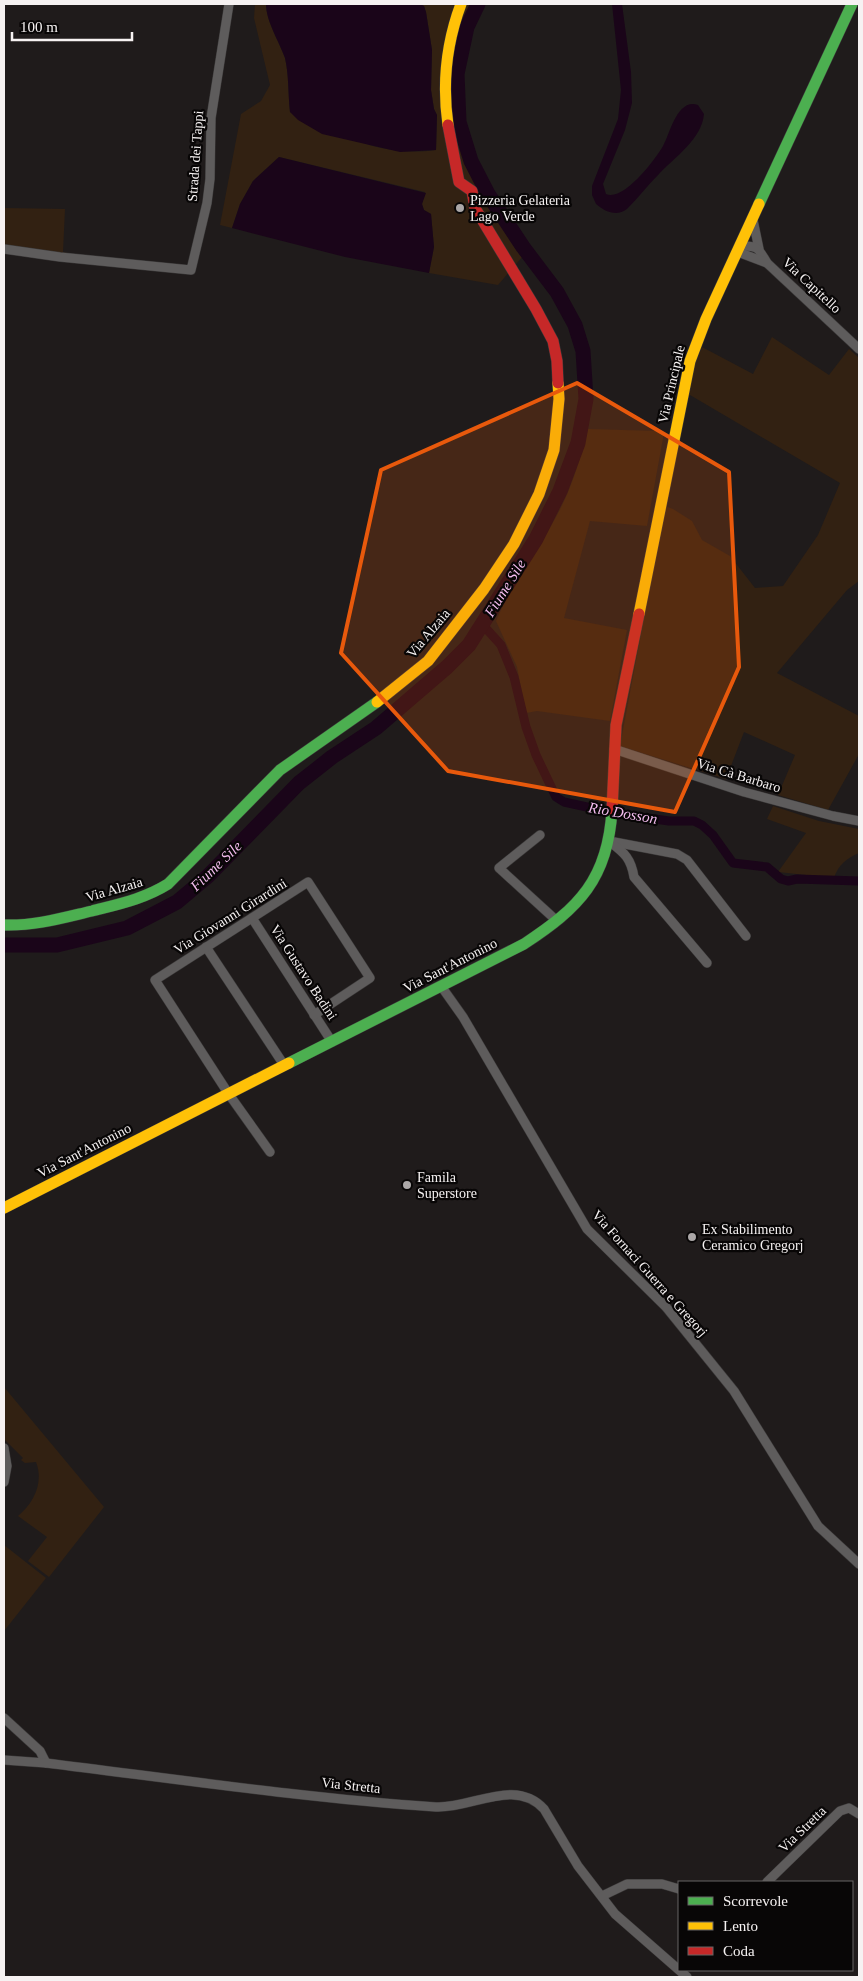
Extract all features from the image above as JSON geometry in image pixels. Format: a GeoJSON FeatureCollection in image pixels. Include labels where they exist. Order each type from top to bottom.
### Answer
{"type":"FeatureCollection","features":[{"type":"Feature","properties":{"kind":"main road","name":"Via Alzaia"},"geometry":{"type":"LineString","coordinates":[[4,924],[17,926],[48,922],[129,903],[156,892],[168,884],[280,770],[394,690],[428,661],[484,589],[514,544],[539,494],[551,462],[558,415],[559,374],[553,341],[536,309],[474,208],[472,191],[459,182],[448,125],[444,67],[451,32],[461,4]]}},
{"type":"Feature","properties":{"kind":"main road","name":"Via Principale"},"geometry":{"type":"LineString","coordinates":[[612,799],[616,725],[688,369],[696,342],[852,4]]}},
{"type":"Feature","properties":{"kind":"main road","name":"Via Sant'Antonino"},"geometry":{"type":"LineString","coordinates":[[5,1206],[524,944],[557,922],[572,909],[592,884],[604,859],[612,819],[612,799]]}},
{"type":"Feature","properties":{"kind":"street","name":"Strada dei Tappi"},"geometry":{"type":"LineString","coordinates":[[4,249],[60,257],[191,270],[207,203],[210,179],[211,118],[229,4]]}},
{"type":"Feature","properties":{"kind":"street","name":"Via Capitello"},"geometry":{"type":"LineString","coordinates":[[753,220],[759,249],[767,263]]}},
{"type":"Feature","properties":{"kind":"street"},"geometry":{"type":"LineString","coordinates":[[739,249],[754,246],[759,249]]}},
{"type":"Feature","properties":{"kind":"street","name":"Via Capitello"},"geometry":{"type":"LineString","coordinates":[[739,249],[767,263],[859,349]]}},
{"type":"Feature","properties":{"kind":"street","name":"Via Cà Barbaro"},"geometry":{"type":"LineString","coordinates":[[614,749],[744,792],[833,816],[859,821]]}},
{"type":"Feature","properties":{"kind":"street"},"geometry":{"type":"LineString","coordinates":[[540,835],[499,868],[557,922]]}},
{"type":"Feature","properties":{"kind":"street"},"geometry":{"type":"LineString","coordinates":[[609,841],[678,854],[687,860],[746,936]]}},
{"type":"Feature","properties":{"kind":"street"},"geometry":{"type":"LineString","coordinates":[[609,841],[628,858],[632,864],[634,877],[707,964]]}},
{"type":"Feature","properties":{"kind":"street","name":"Via Giovanni Girardini"},"geometry":{"type":"LineString","coordinates":[[228,1093],[155,980],[308,882],[370,978],[314,1015]]}},
{"type":"Feature","properties":{"kind":"street","name":"Via Gustavo Badini"},"geometry":{"type":"LineString","coordinates":[[252,918],[332,1042]]}},
{"type":"Feature","properties":{"kind":"street"},"geometry":{"type":"LineString","coordinates":[[206,947],[284,1065]]}},
{"type":"Feature","properties":{"kind":"street","name":"Via Fornaci Guerra e Gregorj"},"geometry":{"type":"LineString","coordinates":[[441,986],[463,1017],[587,1229],[666,1307],[728,1383],[818,1526],[859,1564]]}},
{"type":"Feature","properties":{"kind":"street"},"geometry":{"type":"LineString","coordinates":[[228,1093],[270,1152]]}},
{"type":"Feature","properties":{"kind":"street"},"geometry":{"type":"LineString","coordinates":[[4,1448],[7,1466],[4,1482]]}},
{"type":"Feature","properties":{"kind":"street"},"geometry":{"type":"LineString","coordinates":[[4,1718],[40,1751],[46,1763]]}},
{"type":"Feature","properties":{"kind":"street","name":"Via Stretta"},"geometry":{"type":"LineString","coordinates":[[4,1760],[46,1763],[335,1798],[438,1807],[510,1795],[525,1796],[538,1802],[544,1809],[578,1866],[615,1914],[678,1969]]}},
{"type":"Feature","properties":{"kind":"street","name":"Via Stretta"},"geometry":{"type":"LineString","coordinates":[[768,1881],[840,1811],[848,1808],[859,1814]]}},
{"type":"Feature","properties":{"kind":"street"},"geometry":{"type":"LineString","coordinates":[[602,1896],[626,1884],[662,1884],[678,1890]]}},
{"type":"Feature","properties":{"kind":"highlighted area"},"geometry":{"type":"Polygon","coordinates":[[[577,383],[729,472],[739,667],[675,812],[448,771],[341,653],[381,470],[577,383]]]}},
{"type":"Feature","properties":{"kind":"shaded area"},"geometry":{"type":"Polygon","coordinates":[[[255,4],[266,4],[270,24],[285,58],[290,112],[361,142],[396,151],[415,152],[436,150],[437,115],[434,109],[431,90],[432,50],[426,12],[424,6],[420,4],[472,4],[459,44],[455,77],[456,112],[466,157],[523,256],[498,285],[429,273],[434,247],[431,214],[424,210],[422,204],[425,192],[279,157],[253,181],[240,204],[232,228],[220,225],[241,114],[261,101],[270,85],[254,18],[255,4]]]}},
{"type":"Feature","properties":{"kind":"shaded area"},"geometry":{"type":"Polygon","coordinates":[[[266,4],[420,4],[424,6],[432,50],[431,90],[434,109],[437,115],[436,150],[400,152],[322,134],[298,120],[290,112],[285,58],[270,24],[266,4]]]}},
{"type":"Feature","properties":{"kind":"shaded area"},"geometry":{"type":"Polygon","coordinates":[[[612,4],[622,4],[631,72],[632,103],[625,130],[603,184],[606,194],[613,195],[621,192],[638,178],[663,146],[675,118],[685,107],[691,104],[698,105],[704,114],[698,132],[687,147],[627,209],[619,213],[607,211],[600,207],[596,204],[592,195],[592,186],[618,119],[621,90],[612,4]]]}},
{"type":"Feature","properties":{"kind":"shaded area"},"geometry":{"type":"Polygon","coordinates":[[[279,157],[426,193],[422,204],[424,210],[431,214],[434,247],[429,273],[345,257],[232,228],[240,204],[253,181],[279,157]]]}},
{"type":"Feature","properties":{"kind":"shaded area"},"geometry":{"type":"Polygon","coordinates":[[[4,208],[65,209],[63,252],[77,255],[4,246],[4,208]]]}},
{"type":"Feature","properties":{"kind":"shaded area"},"geometry":{"type":"Polygon","coordinates":[[[772,337],[829,375],[849,349],[859,358],[859,581],[847,590],[777,673],[859,716],[859,754],[828,810],[778,795],[795,755],[744,732],[726,779],[620,746],[665,506],[692,521],[702,540],[730,556],[755,588],[783,586],[818,535],[840,483],[690,395],[687,396],[693,366],[702,347],[753,374],[772,337]]]}},
{"type":"Feature","properties":{"kind":"shaded area"},"geometry":{"type":"Polygon","coordinates":[[[588,429],[658,431],[664,433],[647,526],[590,521],[564,618],[627,630],[610,721],[537,711],[526,713],[517,667],[496,621],[502,607],[550,529],[562,505],[575,473],[588,429]]]}},
{"type":"Feature","properties":{"kind":"shaded area"},"geometry":{"type":"Polygon","coordinates":[[[773,806],[819,821],[859,829],[859,853],[844,862],[834,878],[778,872],[806,833],[767,819],[773,806]]]}},
{"type":"Feature","properties":{"kind":"shaded area"},"geometry":{"type":"Polygon","coordinates":[[[4,1387],[104,1507],[49,1577],[28,1561],[47,1537],[18,1516],[33,1498],[39,1477],[36,1462],[25,1463],[21,1460],[23,1458],[4,1439],[4,1387]]]}},
{"type":"Feature","properties":{"kind":"shaded area"},"geometry":{"type":"Polygon","coordinates":[[[4,1545],[46,1578],[4,1631],[4,1545]]]}},
{"type":"Feature","properties":{"kind":"waterway","name":"Fiume Sile"},"geometry":{"type":"LineString","coordinates":[[4,945],[57,945],[127,928],[177,902],[208,876],[299,783],[332,757],[376,728],[447,667],[469,645],[536,539],[560,491],[578,443],[586,399],[583,351],[575,325],[557,292],[523,247],[488,194],[471,161],[459,122],[457,74],[467,27],[478,4]]}},
{"type":"Feature","properties":{"kind":"waterway","name":"Rio Dosson"},"geometry":{"type":"LineString","coordinates":[[482,624],[501,645],[514,677],[526,727],[536,755],[556,797],[564,802],[619,814],[669,821],[694,821],[702,825],[713,835],[733,863],[767,867],[781,879],[788,881],[797,879],[859,881]]}},
{"type":"Feature","properties":{"kind":"traffic: fast"},"geometry":{"type":"LineString","coordinates":[[759,204],[852,4]]}},
{"type":"Feature","properties":{"kind":"traffic: fast"},"geometry":{"type":"LineString","coordinates":[[4,925],[38,923],[92,911],[141,897],[168,884],[280,770],[377,702]]}},
{"type":"Feature","properties":{"kind":"traffic: fast"},"geometry":{"type":"LineString","coordinates":[[289,1063],[524,944],[560,918],[575,904],[597,873],[604,855],[612,810]]}},
{"type":"Feature","properties":{"kind":"traffic: slow"},"geometry":{"type":"LineString","coordinates":[[448,125],[445,94],[447,64],[452,34],[461,4]]}},
{"type":"Feature","properties":{"kind":"traffic: slow"},"geometry":{"type":"LineString","coordinates":[[639,614],[690,361],[706,319],[759,204]]}},
{"type":"Feature","properties":{"kind":"traffic: slow"},"geometry":{"type":"LineString","coordinates":[[377,702],[428,661],[484,589],[514,544],[539,494],[554,450],[559,399],[558,383]]}},
{"type":"Feature","properties":{"kind":"traffic: slow"},"geometry":{"type":"LineString","coordinates":[[4,1208],[289,1063]]}},
{"type":"Feature","properties":{"kind":"traffic: jam"},"geometry":{"type":"LineString","coordinates":[[448,125],[459,182],[472,191],[475,208],[536,309],[553,341],[557,361],[558,383]]}},
{"type":"Feature","properties":{"kind":"traffic: jam"},"geometry":{"type":"LineString","coordinates":[[612,810],[616,725],[639,614]]}},
{"type":"Feature","properties":{"kind":"place","name":"Pizzeria Gelateria Lago Verde"},"geometry":{"type":"Point","coordinates":[460,208]}},
{"type":"Feature","properties":{"kind":"place","name":"Famila Superstore"},"geometry":{"type":"Point","coordinates":[407,1185]}},
{"type":"Feature","properties":{"kind":"place","name":"Ex Stabilimento Ceramico Gregorj"},"geometry":{"type":"Point","coordinates":[692,1237]}}]}
